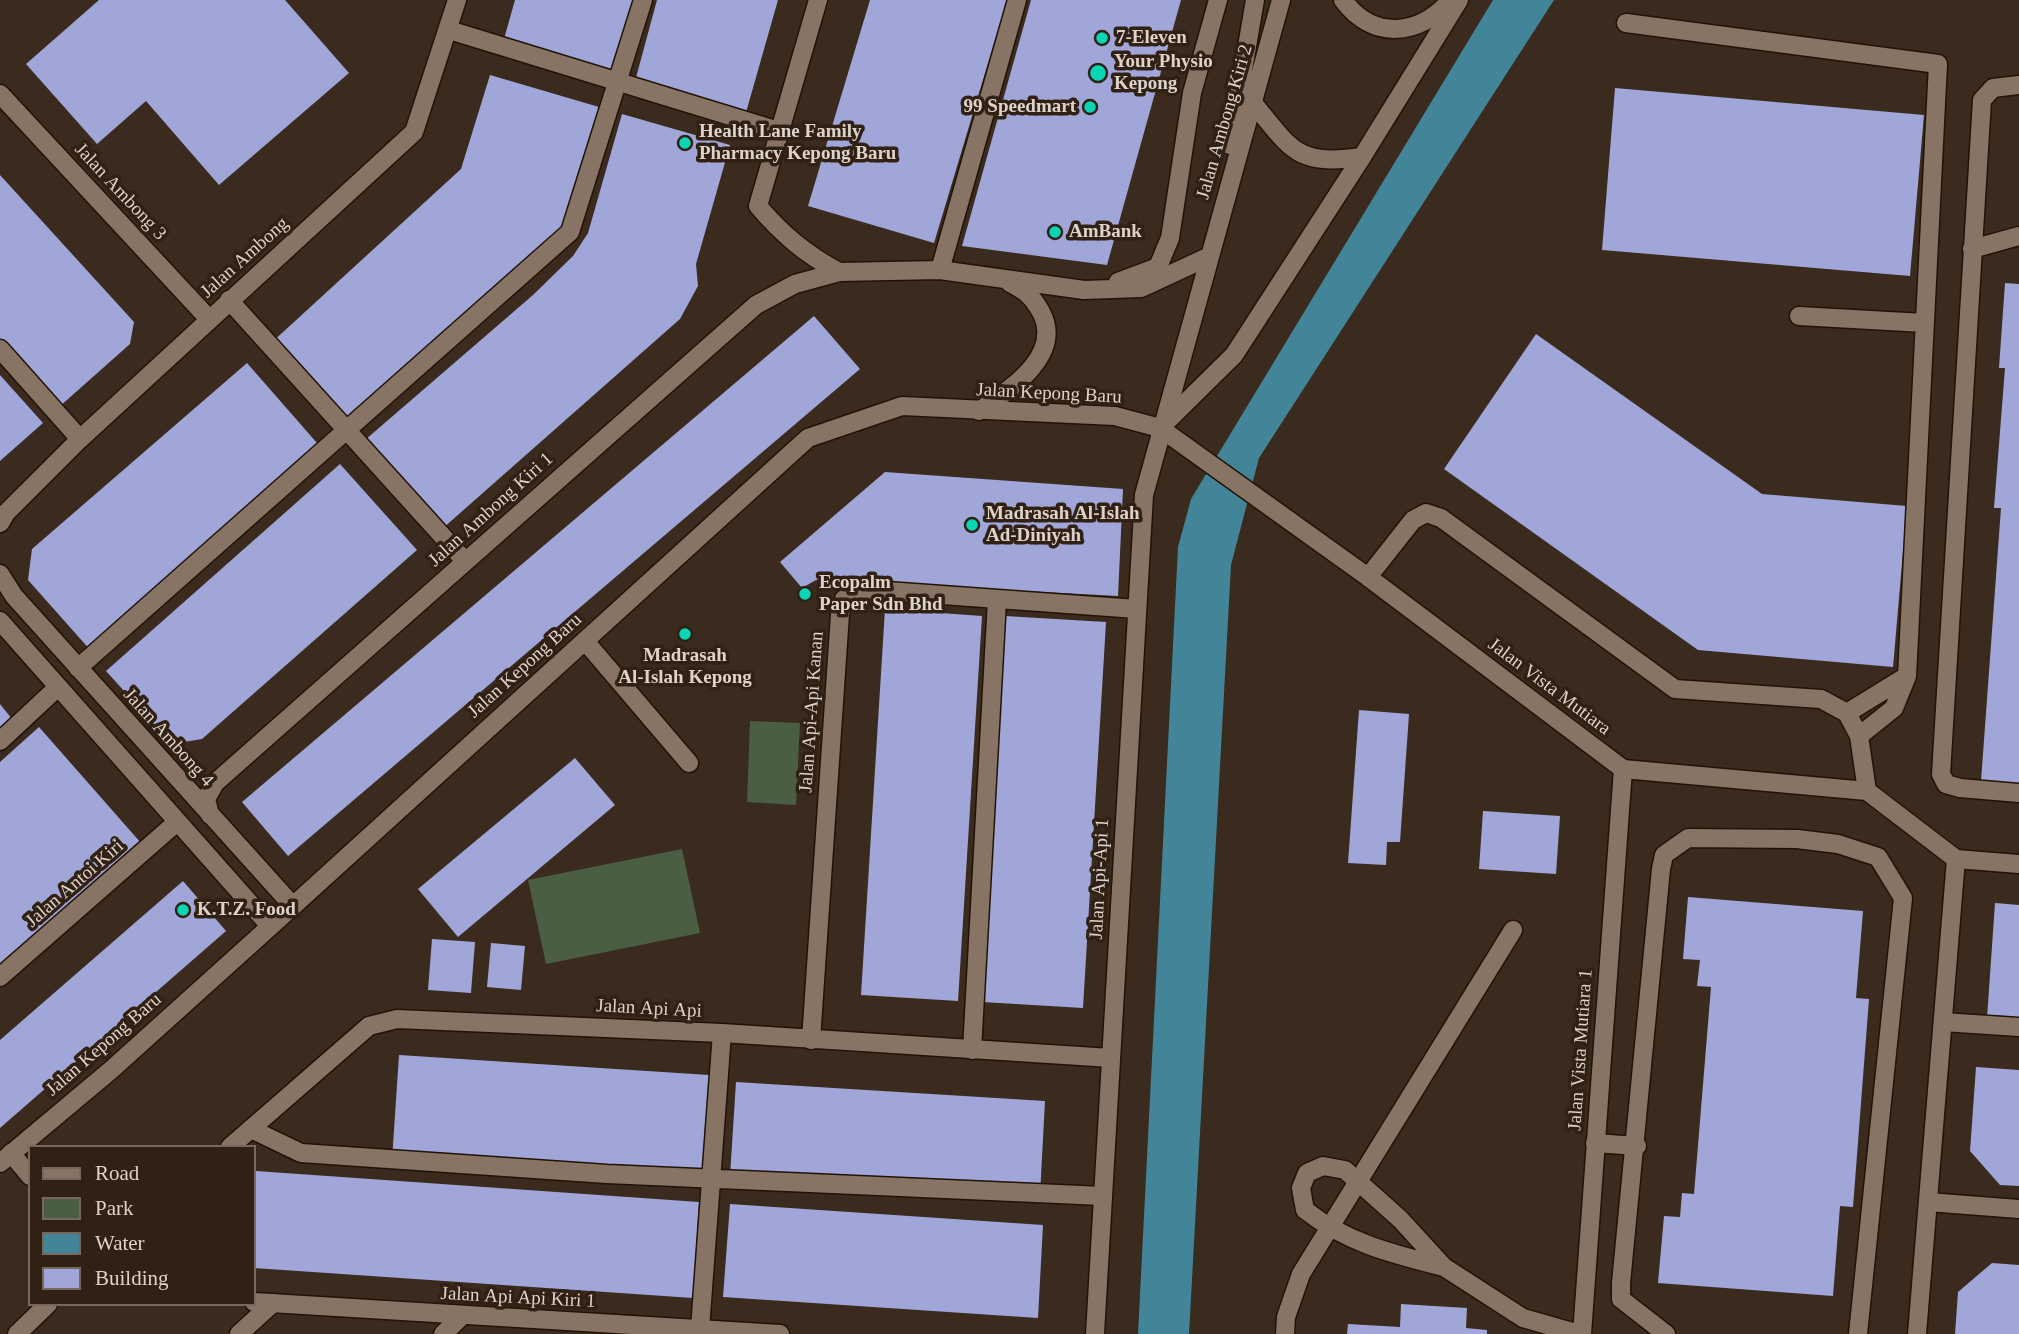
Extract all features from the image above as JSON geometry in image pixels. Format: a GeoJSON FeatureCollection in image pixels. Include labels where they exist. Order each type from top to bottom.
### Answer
{"type":"FeatureCollection","features":[{"type":"Feature","properties":{"kind":"street","name":"Jalan Ambong"},"geometry":{"type":"LineString","coordinates":[[2,517],[80,439],[414,132],[457,0]]}},
{"type":"Feature","properties":{"kind":"street"},"geometry":{"type":"LineString","coordinates":[[78,668],[570,232],[643,0]]}},
{"type":"Feature","properties":{"kind":"street","name":"Jalan Ambong Kiri 1"},"geometry":{"type":"LineString","coordinates":[[818,0],[758,205],[780,233],[807,255],[839,272]]}},
{"type":"Feature","properties":{"kind":"street"},"geometry":{"type":"LineString","coordinates":[[940,270],[1017,0]]}},
{"type":"Feature","properties":{"kind":"street"},"geometry":{"type":"LineString","coordinates":[[1084,290],[1134,278],[1158,267],[1170,238],[1192,93],[1218,0]]}},
{"type":"Feature","properties":{"kind":"street","name":"Jalan Ambong Kiri 2"},"geometry":{"type":"LineString","coordinates":[[1210,256],[1255,0]]}},
{"type":"Feature","properties":{"kind":"street","name":"Jalan Ambong Kiri 2"},"geometry":{"type":"LineString","coordinates":[[1160,428],[1189,339],[1281,0]]}},
{"type":"Feature","properties":{"kind":"street"},"geometry":{"type":"LineString","coordinates":[[1343,0],[1355,17],[1386,30],[1414,27],[1439,14],[1451,0]]}},
{"type":"Feature","properties":{"kind":"street"},"geometry":{"type":"LineString","coordinates":[[1160,428],[1234,355],[1362,157],[1459,0]]}},
{"type":"Feature","properties":{"kind":"street"},"geometry":{"type":"LineString","coordinates":[[1626,23],[1938,64],[1908,677],[1894,708],[1859,736]]}},
{"type":"Feature","properties":{"kind":"street"},"geometry":{"type":"LineString","coordinates":[[449,30],[779,131]]}},
{"type":"Feature","properties":{"kind":"street"},"geometry":{"type":"LineString","coordinates":[[2019,85],[1993,88],[1982,100],[1941,774],[1946,784],[1959,788],[2019,793]]}},
{"type":"Feature","properties":{"kind":"street","name":"Jalan Ambong 3"},"geometry":{"type":"LineString","coordinates":[[0,94],[209,319]]}},
{"type":"Feature","properties":{"kind":"street"},"geometry":{"type":"LineString","coordinates":[[1252,103],[1294,152],[1327,162],[1362,157]]}},
{"type":"Feature","properties":{"kind":"street"},"geometry":{"type":"LineString","coordinates":[[1972,249],[2019,236]]}},
{"type":"Feature","properties":{"kind":"street","name":"Jalan Ambong Kiri 1"},"geometry":{"type":"LineString","coordinates":[[210,816],[206,799],[215,783],[756,305],[795,284],[839,272],[940,270],[1084,290],[1141,288],[1179,273],[1210,256]]}},
{"type":"Feature","properties":{"kind":"street"},"geometry":{"type":"LineString","coordinates":[[979,411],[1021,381],[1043,352],[1048,325],[1030,293],[998,277]]}},
{"type":"Feature","properties":{"kind":"street"},"geometry":{"type":"LineString","coordinates":[[229,300],[464,561]]}},
{"type":"Feature","properties":{"kind":"street"},"geometry":{"type":"LineString","coordinates":[[1799,316],[1924,323]]}},
{"type":"Feature","properties":{"kind":"street"},"geometry":{"type":"LineString","coordinates":[[0,349],[80,439]]}},
{"type":"Feature","properties":{"kind":"street","name":"Jalan Kepong Baru"},"geometry":{"type":"LineString","coordinates":[[5,1158],[111,1070],[808,438],[902,406],[1115,416],[1160,428]]}},
{"type":"Feature","properties":{"kind":"street","name":"Jalan Vista Mutiara"},"geometry":{"type":"LineString","coordinates":[[1160,428],[1368,578],[1623,769]]}},
{"type":"Feature","properties":{"kind":"street","name":"Jalan Api-Api 1"},"geometry":{"type":"LineString","coordinates":[[1096,1334],[1144,495],[1160,428]]}},
{"type":"Feature","properties":{"kind":"street"},"geometry":{"type":"LineString","coordinates":[[1368,578],[1413,520],[1426,513],[1441,518],[1675,689],[1821,699],[1847,713],[1859,736],[1867,791]]}},
{"type":"Feature","properties":{"kind":"street","name":"Jalan Ambong 4"},"geometry":{"type":"LineString","coordinates":[[0,573],[14,596],[293,906]]}},
{"type":"Feature","properties":{"kind":"street","name":"Jalan Api-Api Kanan"},"geometry":{"type":"LineString","coordinates":[[810,1040],[840,614],[844,599],[859,589],[1137,609]]}},
{"type":"Feature","properties":{"kind":"street"},"geometry":{"type":"LineString","coordinates":[[972,1050],[997,600]]}},
{"type":"Feature","properties":{"kind":"street"},"geometry":{"type":"LineString","coordinates":[[0,621],[270,926]]}},
{"type":"Feature","properties":{"kind":"street"},"geometry":{"type":"LineString","coordinates":[[585,641],[690,763]]}},
{"type":"Feature","properties":{"kind":"street"},"geometry":{"type":"LineString","coordinates":[[1847,713],[1908,677]]}},
{"type":"Feature","properties":{"kind":"street"},"geometry":{"type":"LineString","coordinates":[[0,741],[58,687]]}},
{"type":"Feature","properties":{"kind":"street"},"geometry":{"type":"LineString","coordinates":[[1623,769],[1867,791],[1956,859],[2019,864]]}},
{"type":"Feature","properties":{"kind":"street","name":"Jalan Vista Mutiara 1"},"geometry":{"type":"LineString","coordinates":[[1580,1334],[1623,769]]}},
{"type":"Feature","properties":{"kind":"street","name":"Jalan Antoi Kiri"},"geometry":{"type":"LineString","coordinates":[[0,977],[177,822]]}},
{"type":"Feature","properties":{"kind":"street"},"geometry":{"type":"LineString","coordinates":[[1666,1334],[1621,1299],[1664,855],[1688,838],[1783,839],[1838,844],[1878,857],[1903,898],[1858,1334]]}},
{"type":"Feature","properties":{"kind":"street"},"geometry":{"type":"LineString","coordinates":[[1917,1334],[1956,859]]}},
{"type":"Feature","properties":{"kind":"street"},"geometry":{"type":"LineString","coordinates":[[1285,1334],[1286,1317],[1301,1274],[1513,930]]}},
{"type":"Feature","properties":{"kind":"street","name":"Jalan Api Api"},"geometry":{"type":"LineString","coordinates":[[232,1145],[369,1026],[397,1019],[722,1034],[1111,1058]]}},
{"type":"Feature","properties":{"kind":"street"},"geometry":{"type":"LineString","coordinates":[[1942,1022],[2019,1027]]}},
{"type":"Feature","properties":{"kind":"street"},"geometry":{"type":"LineString","coordinates":[[699,1329],[722,1034]]}},
{"type":"Feature","properties":{"kind":"street"},"geometry":{"type":"LineString","coordinates":[[251,1129],[301,1153],[712,1179],[1103,1196]]}},
{"type":"Feature","properties":{"kind":"street"},"geometry":{"type":"LineString","coordinates":[[1595,1143],[1637,1146]]}},
{"type":"Feature","properties":{"kind":"street"},"geometry":{"type":"LineString","coordinates":[[5,1158],[28,1175]]}},
{"type":"Feature","properties":{"kind":"street"},"geometry":{"type":"LineString","coordinates":[[1444,1267],[1373,1249],[1328,1228],[1305,1210],[1300,1188],[1307,1173],[1323,1166],[1345,1170],[1400,1219],[1444,1267],[1522,1326],[1580,1334]]}},
{"type":"Feature","properties":{"kind":"street"},"geometry":{"type":"LineString","coordinates":[[1928,1202],[2019,1209]]}},
{"type":"Feature","properties":{"kind":"street","name":"Jalan Api Api Kiri 1"},"geometry":{"type":"LineString","coordinates":[[256,1302],[462,1316],[512,1327],[699,1329],[780,1334]]}},
{"type":"Feature","properties":{"kind":"street"},"geometry":{"type":"LineString","coordinates":[[239,1334],[273,1303]]}},
{"type":"Feature","properties":{"kind":"street"},"geometry":{"type":"LineString","coordinates":[[17,1334],[46,1306]]}},
{"type":"Feature","properties":{"kind":"street"},"geometry":{"type":"LineString","coordinates":[[443,1334],[462,1316]]}},
{"type":"Feature","properties":{"kind":"green space"},"geometry":{"type":"Polygon","coordinates":[[[750,721],[800,723],[796,805],[747,802],[750,721]]]}},
{"type":"Feature","properties":{"kind":"green space"},"geometry":{"type":"Polygon","coordinates":[[[682,849],[700,933],[546,964],[528,880],[682,849]]]}},
{"type":"Feature","properties":{"kind":"water"},"geometry":{"type":"Polygon","coordinates":[[[1493,0],[1554,0],[1259,458],[1231,565],[1189,1334],[1138,1334],[1178,547],[1191,499],[1493,0]]]}},
{"type":"Feature","properties":{"kind":"building"},"geometry":{"type":"Polygon","coordinates":[[[99,0],[285,0],[349,73],[219,185],[146,101],[97,144],[26,64],[99,0]]]}},
{"type":"Feature","properties":{"kind":"building"},"geometry":{"type":"Polygon","coordinates":[[[515,0],[634,0],[613,77],[502,46],[515,0]]]}},
{"type":"Feature","properties":{"kind":"building"},"geometry":{"type":"Polygon","coordinates":[[[657,0],[778,0],[745,116],[634,85],[657,0]]]}},
{"type":"Feature","properties":{"kind":"building"},"geometry":{"type":"Polygon","coordinates":[[[870,0],[1007,0],[934,243],[808,206],[870,0]]]}},
{"type":"Feature","properties":{"kind":"building"},"geometry":{"type":"Polygon","coordinates":[[[1031,0],[1181,0],[1107,265],[962,246],[1031,0]]]}},
{"type":"Feature","properties":{"kind":"building"},"geometry":{"type":"Polygon","coordinates":[[[490,75],[599,107],[565,228],[348,428],[270,344],[461,169],[490,75]]]}},
{"type":"Feature","properties":{"kind":"building"},"geometry":{"type":"Polygon","coordinates":[[[1615,88],[1924,115],[1910,276],[1602,250],[1615,88]]]}},
{"type":"Feature","properties":{"kind":"building"},"geometry":{"type":"Polygon","coordinates":[[[622,114],[730,145],[696,264],[698,286],[680,319],[442,529],[365,440],[533,295],[573,256],[588,233],[622,114]]]}},
{"type":"Feature","properties":{"kind":"building"},"geometry":{"type":"Polygon","coordinates":[[[0,175],[134,322],[130,344],[59,407],[0,342],[0,175]]]}},
{"type":"Feature","properties":{"kind":"building"},"geometry":{"type":"Polygon","coordinates":[[[2005,283],[2019,284],[2019,784],[1981,781],[2001,508],[1994,508],[2005,368],[1999,368],[2005,283]]]}},
{"type":"Feature","properties":{"kind":"building"},"geometry":{"type":"Polygon","coordinates":[[[814,316],[860,369],[288,856],[242,802],[814,316]]]}},
{"type":"Feature","properties":{"kind":"building"},"geometry":{"type":"Polygon","coordinates":[[[1536,334],[1762,494],[1907,506],[1893,667],[1698,650],[1444,469],[1536,334]]]}},
{"type":"Feature","properties":{"kind":"building"},"geometry":{"type":"Polygon","coordinates":[[[247,363],[324,451],[92,652],[28,580],[32,549],[247,363]]]}},
{"type":"Feature","properties":{"kind":"building"},"geometry":{"type":"Polygon","coordinates":[[[0,375],[43,423],[0,461],[0,375]]]}},
{"type":"Feature","properties":{"kind":"building"},"geometry":{"type":"Polygon","coordinates":[[[340,464],[417,550],[202,739],[172,744],[106,671],[340,464]]]}},
{"type":"Feature","properties":{"kind":"building","name":"Madrasah Al-Islah Ad-Diniyah"},"geometry":{"type":"Polygon","coordinates":[[[885,472],[1123,489],[1118,596],[816,580],[802,588],[780,562],[885,472]]]}},
{"type":"Feature","properties":{"kind":"building"},"geometry":{"type":"Polygon","coordinates":[[[885,609],[982,616],[958,1001],[861,995],[885,609]]]}},
{"type":"Feature","properties":{"kind":"building"},"geometry":{"type":"Polygon","coordinates":[[[1005,616],[1106,622],[1083,1008],[982,1002],[1005,616]]]}},
{"type":"Feature","properties":{"kind":"building"},"geometry":{"type":"Polygon","coordinates":[[[0,704],[12,719],[0,729],[0,704]]]}},
{"type":"Feature","properties":{"kind":"building"},"geometry":{"type":"Polygon","coordinates":[[[1359,710],[1409,714],[1400,842],[1387,842],[1386,865],[1348,863],[1359,710]]]}},
{"type":"Feature","properties":{"kind":"building"},"geometry":{"type":"Polygon","coordinates":[[[39,727],[141,843],[0,965],[0,762],[39,727]]]}},
{"type":"Feature","properties":{"kind":"building"},"geometry":{"type":"Polygon","coordinates":[[[575,758],[615,805],[458,937],[418,889],[575,758]]]}},
{"type":"Feature","properties":{"kind":"building"},"geometry":{"type":"Polygon","coordinates":[[[1483,811],[1560,816],[1556,874],[1479,869],[1483,811]]]}},
{"type":"Feature","properties":{"kind":"building"},"geometry":{"type":"Polygon","coordinates":[[[183,881],[226,931],[0,1128],[0,1040],[183,881]]]}},
{"type":"Feature","properties":{"kind":"building"},"geometry":{"type":"Polygon","coordinates":[[[1688,897],[1863,911],[1856,998],[1869,999],[1853,1207],[1840,1206],[1833,1296],[1658,1283],[1664,1216],[1680,1217],[1682,1193],[1694,1194],[1711,987],[1697,986],[1700,960],[1683,959],[1688,897]]]}},
{"type":"Feature","properties":{"kind":"building"},"geometry":{"type":"Polygon","coordinates":[[[1995,903],[2019,905],[2019,1020],[1987,1018],[1995,903]]]}},
{"type":"Feature","properties":{"kind":"building"},"geometry":{"type":"Polygon","coordinates":[[[432,939],[475,942],[471,993],[428,990],[432,939]]]}},
{"type":"Feature","properties":{"kind":"building"},"geometry":{"type":"Polygon","coordinates":[[[491,943],[525,946],[521,990],[487,987],[491,943]]]}},
{"type":"Feature","properties":{"kind":"building"},"geometry":{"type":"Polygon","coordinates":[[[399,1055],[709,1075],[701,1181],[392,1160],[399,1055]]]}},
{"type":"Feature","properties":{"kind":"building"},"geometry":{"type":"Polygon","coordinates":[[[1976,1067],[2019,1070],[2019,1186],[2000,1185],[1970,1151],[1976,1067]]]}},
{"type":"Feature","properties":{"kind":"building"},"geometry":{"type":"Polygon","coordinates":[[[736,1082],[1045,1101],[1040,1195],[730,1176],[736,1082]]]}},
{"type":"Feature","properties":{"kind":"building"},"geometry":{"type":"Polygon","coordinates":[[[256,1171],[699,1202],[693,1298],[256,1268],[256,1171]]]}},
{"type":"Feature","properties":{"kind":"building"},"geometry":{"type":"Polygon","coordinates":[[[730,1204],[1043,1225],[1038,1318],[723,1297],[730,1204]]]}},
{"type":"Feature","properties":{"kind":"building"},"geometry":{"type":"Polygon","coordinates":[[[1992,1263],[2019,1265],[2019,1334],[1955,1334],[1958,1292],[1992,1263]]]}},
{"type":"Feature","properties":{"kind":"building"},"geometry":{"type":"Polygon","coordinates":[[[1401,1304],[1467,1308],[1466,1328],[1487,1330],[1487,1334],[1347,1334],[1348,1324],[1400,1327],[1401,1304]]]}},
{"type":"Feature","properties":{"kind":"place","name":"7-Eleven"},"geometry":{"type":"Point","coordinates":[1102,38]}},
{"type":"Feature","properties":{"kind":"place","name":"Your Physio Kepong"},"geometry":{"type":"Point","coordinates":[1098,73]}},
{"type":"Feature","properties":{"kind":"place","name":"99 Speedmart"},"geometry":{"type":"Point","coordinates":[1090,107]}},
{"type":"Feature","properties":{"kind":"place","name":"Health Lane Family Pharmacy Kepong Baru"},"geometry":{"type":"Point","coordinates":[685,143]}},
{"type":"Feature","properties":{"kind":"place","name":"AmBank"},"geometry":{"type":"Point","coordinates":[1055,232]}},
{"type":"Feature","properties":{"kind":"place","name":"Madrasah Al-Islah Ad-Diniyah"},"geometry":{"type":"Point","coordinates":[972,525]}},
{"type":"Feature","properties":{"kind":"place","name":"Ecopalm Paper Sdn Bhd"},"geometry":{"type":"Point","coordinates":[805,594]}},
{"type":"Feature","properties":{"kind":"place","name":"Madrasah Al-Islah Kepong"},"geometry":{"type":"Point","coordinates":[685,634]}},
{"type":"Feature","properties":{"kind":"place","name":"K.T.Z. Food"},"geometry":{"type":"Point","coordinates":[183,910]}}]}
